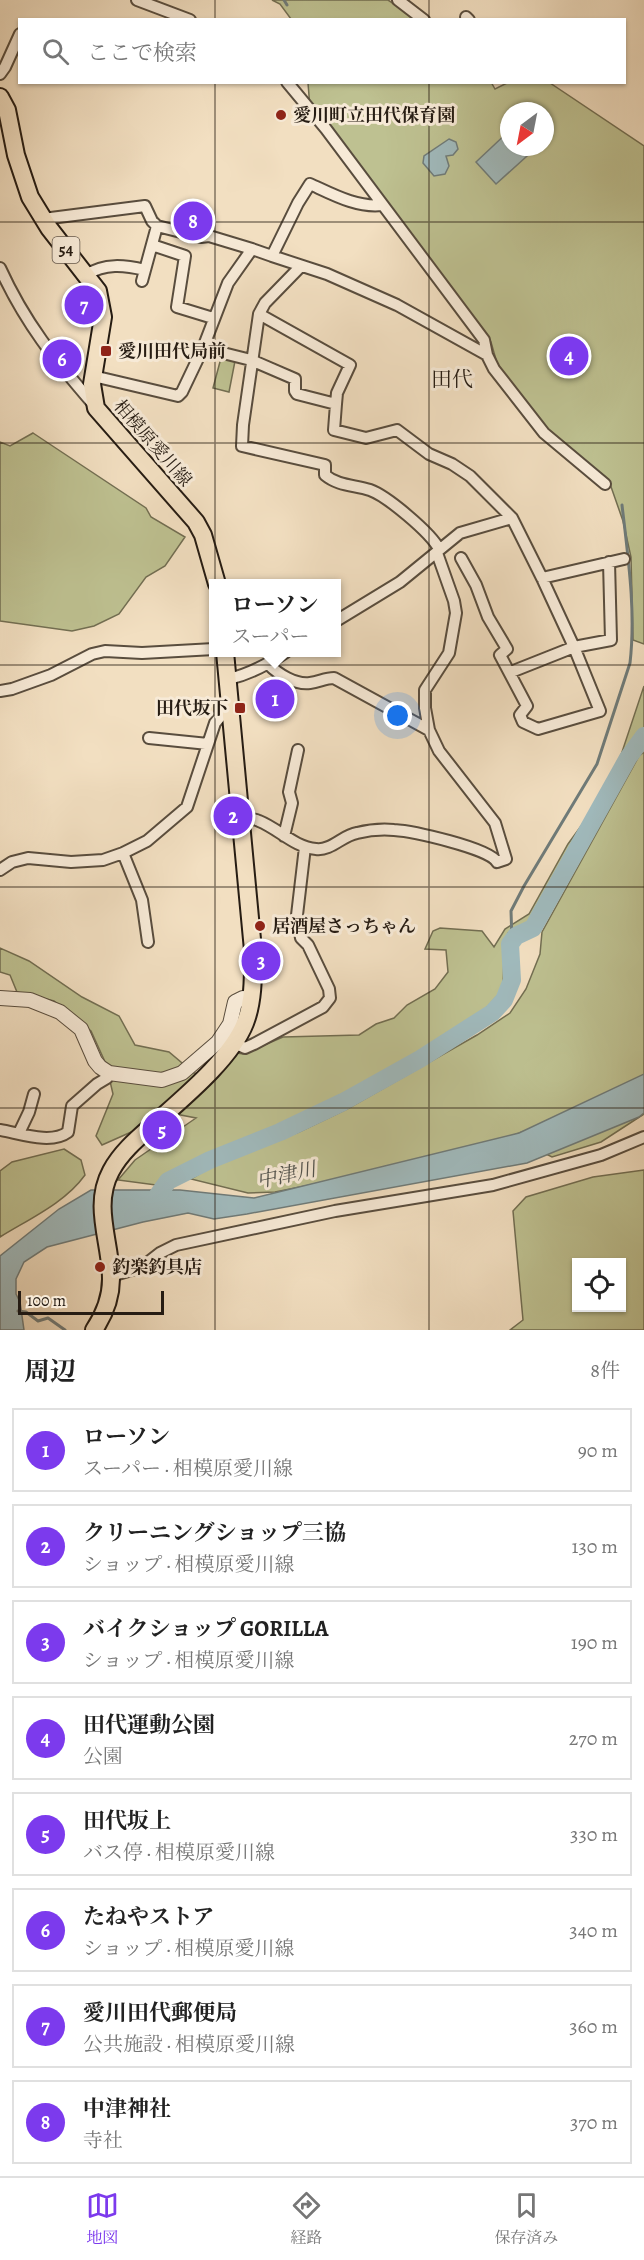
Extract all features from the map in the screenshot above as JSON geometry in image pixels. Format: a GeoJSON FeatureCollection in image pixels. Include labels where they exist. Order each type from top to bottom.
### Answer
{"type":"FeatureCollection","features":[{"type":"Feature","properties":{"kind":"main road","name":"相模原愛川線"},"geometry":{"type":"LineString","coordinates":[[0,97],[9,117],[24,181],[43,219],[98,291],[102,310],[93,376],[96,408],[196,522],[203,535],[216,579]]}},
{"type":"Feature","properties":{"kind":"main road"},"geometry":{"type":"LineString","coordinates":[[94,1330],[107,1303],[110,1270],[103,1213],[103,1195],[108,1176],[128,1148],[216,1065],[234,1043],[245,1024],[251,1000],[253,951],[226,657]]}},
{"type":"Feature","properties":{"kind":"street"},"geometry":{"type":"LineString","coordinates":[[137,0],[185,18]]}},
{"type":"Feature","properties":{"kind":"street"},"geometry":{"type":"LineString","coordinates":[[398,0],[421,18]]}},
{"type":"Feature","properties":{"kind":"street"},"geometry":{"type":"LineString","coordinates":[[0,74],[18,38]]}},
{"type":"Feature","properties":{"kind":"street"},"geometry":{"type":"LineString","coordinates":[[289,84],[326,129],[484,340],[487,356],[494,369],[544,433],[605,484]]}},
{"type":"Feature","properties":{"kind":"street"},"geometry":{"type":"LineString","coordinates":[[272,256],[310,184],[337,197],[372,206],[382,205]]}},
{"type":"Feature","properties":{"kind":"street"},"geometry":{"type":"LineString","coordinates":[[43,219],[146,206],[152,221],[157,226],[201,237],[209,236],[335,278],[397,304],[487,356]]}},
{"type":"Feature","properties":{"kind":"street"},"geometry":{"type":"LineString","coordinates":[[142,281],[157,226]]}},
{"type":"Feature","properties":{"kind":"street"},"geometry":{"type":"LineString","coordinates":[[152,245],[185,256],[177,307],[213,318]]}},
{"type":"Feature","properties":{"kind":"street"},"geometry":{"type":"LineString","coordinates":[[93,376],[177,396],[182,392],[203,348],[228,283],[252,249]]}},
{"type":"Feature","properties":{"kind":"street"},"geometry":{"type":"LineString","coordinates":[[86,274],[115,265],[145,270]]}},
{"type":"Feature","properties":{"kind":"street"},"geometry":{"type":"LineString","coordinates":[[241,818],[258,820],[305,847],[320,850],[351,834],[395,830],[456,843],[485,852],[494,857],[497,862],[506,859],[495,823],[439,751],[429,730],[425,690],[449,652],[456,613],[437,545],[408,516],[372,491],[332,481],[325,475],[325,465],[242,446],[251,360],[259,314],[265,303],[301,267]]}},
{"type":"Feature","properties":{"kind":"street"},"geometry":{"type":"LineString","coordinates":[[0,268],[34,332],[96,408]]}},
{"type":"Feature","properties":{"kind":"street"},"geometry":{"type":"LineString","coordinates":[[259,314],[350,365],[338,393],[334,430],[366,438],[397,430],[429,454],[452,464],[471,476],[512,518],[543,578],[600,711],[538,729],[523,722],[520,715],[527,706],[500,655],[507,649],[488,616],[462,558]]}},
{"type":"Feature","properties":{"kind":"street"},"geometry":{"type":"LineString","coordinates":[[203,348],[251,360],[294,379],[297,394],[336,404]]}},
{"type":"Feature","properties":{"kind":"street"},"geometry":{"type":"LineString","coordinates":[[341,618],[400,582],[466,530],[512,518]]}},
{"type":"Feature","properties":{"kind":"street"},"geometry":{"type":"LineString","coordinates":[[543,578],[624,559]]}},
{"type":"Feature","properties":{"kind":"street"},"geometry":{"type":"LineString","coordinates":[[511,672],[574,647],[611,640],[609,562]]}},
{"type":"Feature","properties":{"kind":"street"},"geometry":{"type":"LineString","coordinates":[[0,692],[51,675],[92,654],[105,651],[142,653],[209,649]]}},
{"type":"Feature","properties":{"kind":"street"},"geometry":{"type":"LineString","coordinates":[[228,679],[244,675],[278,657]]}},
{"type":"Feature","properties":{"kind":"street"},"geometry":{"type":"LineString","coordinates":[[268,664],[278,674],[303,683],[334,678],[429,730]]}},
{"type":"Feature","properties":{"kind":"street"},"geometry":{"type":"LineString","coordinates":[[0,870],[12,862],[28,858],[90,862],[123,853],[147,841],[188,807],[215,723],[220,717],[220,706],[230,703]]}},
{"type":"Feature","properties":{"kind":"street"},"geometry":{"type":"LineString","coordinates":[[149,738],[166,736],[208,744]]}},
{"type":"Feature","properties":{"kind":"street"},"geometry":{"type":"LineString","coordinates":[[284,836],[292,803],[289,792],[298,750]]}},
{"type":"Feature","properties":{"kind":"street"},"geometry":{"type":"LineString","coordinates":[[234,1043],[245,1048],[254,1044],[322,1007],[330,998],[330,989],[308,945],[301,938],[297,915],[305,847]]}},
{"type":"Feature","properties":{"kind":"street"},"geometry":{"type":"LineString","coordinates":[[123,853],[142,900],[148,942]]}},
{"type":"Feature","properties":{"kind":"street"},"geometry":{"type":"LineString","coordinates":[[0,998],[30,1000],[60,1012],[81,1029],[95,1061],[100,1068],[109,1073],[157,1080],[175,1076],[211,1049],[230,1024],[235,1002],[243,998],[251,1000]]}},
{"type":"Feature","properties":{"kind":"street"},"geometry":{"type":"LineString","coordinates":[[0,1130],[49,1138],[61,1137],[68,1132],[72,1106],[107,1078],[109,1073]]}},
{"type":"Feature","properties":{"kind":"street"},"geometry":{"type":"LineString","coordinates":[[19,1133],[34,1094]]}},
{"type":"Feature","properties":{"kind":"street"},"geometry":{"type":"LineString","coordinates":[[110,1270],[142,1267],[171,1247],[195,1240],[335,1211],[493,1185],[601,1155],[644,1137]]}},
{"type":"Feature","properties":{"kind":"green space"},"geometry":{"type":"Polygon","coordinates":[[[272,0],[388,0],[415,18],[290,18],[280,4],[272,0]]]}},
{"type":"Feature","properties":{"kind":"green space"},"geometry":{"type":"Polygon","coordinates":[[[308,84],[492,84],[495,89],[505,84],[551,84],[644,146],[644,644],[633,640],[631,557],[623,521],[609,481],[547,429],[499,370],[491,342],[316,111],[310,108],[308,84]]]}},
{"type":"Feature","properties":{"kind":"green space"},"geometry":{"type":"Polygon","coordinates":[[[221,358],[235,361],[229,392],[213,388],[221,358]]]}},
{"type":"Feature","properties":{"kind":"green space"},"geometry":{"type":"Polygon","coordinates":[[[33,433],[146,508],[151,517],[185,537],[165,566],[146,577],[119,614],[94,626],[72,631],[0,621],[0,442],[10,446],[33,433]]]}},
{"type":"Feature","properties":{"kind":"green space"},"geometry":{"type":"Polygon","coordinates":[[[644,686],[644,730],[616,770],[644,686]]]}},
{"type":"Feature","properties":{"kind":"green space"},"geometry":{"type":"Polygon","coordinates":[[[644,752],[644,1075],[551,1121],[498,1141],[310,1185],[275,1192],[248,1193],[191,1179],[218,1162],[299,1132],[347,1109],[477,1035],[510,1013],[526,989],[540,954],[542,932],[639,756],[644,752]]]}},
{"type":"Feature","properties":{"kind":"green space"},"geometry":{"type":"Polygon","coordinates":[[[584,822],[587,825],[535,917],[524,926],[508,933],[504,954],[503,990],[472,1023],[353,1093],[294,1122],[215,1154],[156,1185],[118,1180],[135,1160],[196,1118],[160,1111],[138,1129],[102,1145],[96,1136],[113,1094],[106,1064],[91,1031],[54,1001],[17,992],[10,975],[0,972],[0,948],[29,961],[82,997],[119,1016],[135,1045],[169,1052],[194,1073],[216,1074],[237,1053],[243,1054],[283,1037],[359,1035],[376,1024],[394,1018],[407,1005],[435,989],[448,972],[446,950],[425,949],[433,931],[440,928],[482,931],[494,947],[505,929],[529,914],[568,844],[584,822]]]}},
{"type":"Feature","properties":{"kind":"green space"},"geometry":{"type":"Polygon","coordinates":[[[644,1106],[644,1114],[601,1142],[552,1157],[544,1153],[644,1106]]]}},
{"type":"Feature","properties":{"kind":"green space"},"geometry":{"type":"Polygon","coordinates":[[[64,1149],[81,1160],[85,1175],[57,1202],[0,1237],[0,1171],[12,1162],[64,1149]]]}},
{"type":"Feature","properties":{"kind":"green space"},"geometry":{"type":"Polygon","coordinates":[[[644,1170],[644,1330],[510,1330],[523,1320],[513,1211],[526,1197],[593,1177],[644,1170]]]}},
{"type":"Feature","properties":{"kind":"water"},"geometry":{"type":"Polygon","coordinates":[[[449,139],[456,142],[458,149],[453,155],[446,156],[449,166],[445,174],[434,176],[423,163],[424,156],[449,139]]]}},
{"type":"Feature","properties":{"kind":"water"},"geometry":{"type":"Polygon","coordinates":[[[500,139],[500,156],[527,156],[496,184],[476,162],[500,139]]]}},
{"type":"Feature","properties":{"kind":"water"},"geometry":{"type":"Polygon","coordinates":[[[644,1074],[644,1113],[639,1117],[527,1163],[214,1219],[188,1213],[47,1247],[24,1262],[16,1279],[16,1294],[20,1302],[24,1330],[0,1330],[0,1256],[59,1209],[91,1190],[180,1190],[254,1198],[519,1133],[644,1074]]]}},
{"type":"Feature","properties":{"kind":"waterway"},"geometry":{"type":"LineString","coordinates":[[284,0],[287,5]]}},
{"type":"Feature","properties":{"kind":"waterway"},"geometry":{"type":"LineString","coordinates":[[512,941],[511,911],[597,764],[630,663],[632,604],[622,505]]}},
{"type":"Feature","properties":{"kind":"waterway"},"geometry":{"type":"LineString","coordinates":[[153,1202],[168,1181],[210,1160],[280,1132],[343,1102],[420,1059],[492,1013],[504,1000],[512,980],[510,944],[516,936],[533,928],[628,758],[644,736]]}},
{"type":"Feature","properties":{"kind":"waterway"},"geometry":{"type":"LineString","coordinates":[[18,1311],[26,1312],[38,1321],[48,1318],[65,1330]]}},
{"type":"Feature","properties":{"kind":"place","name":"愛川町立田代保育園"},"geometry":{"type":"Point","coordinates":[281,115]}},
{"type":"Feature","properties":{"kind":"place","name":"中津神社"},"geometry":{"type":"Point","coordinates":[193,221]}},
{"type":"Feature","properties":{"kind":"place","name":"愛川田代郵便局"},"geometry":{"type":"Point","coordinates":[84,305]}},
{"type":"Feature","properties":{"kind":"place","name":"愛川田代局前"},"geometry":{"type":"Point","coordinates":[106,351]}},
{"type":"Feature","properties":{"kind":"place","name":"田代運動公園"},"geometry":{"type":"Point","coordinates":[569,356]}},
{"type":"Feature","properties":{"kind":"place","name":"たねやストア"},"geometry":{"type":"Point","coordinates":[62,359]}},
{"type":"Feature","properties":{"kind":"place","name":"ローソン"},"geometry":{"type":"Point","coordinates":[275,699]}},
{"type":"Feature","properties":{"kind":"place","name":"田代坂下"},"geometry":{"type":"Point","coordinates":[240,708]}},
{"type":"Feature","properties":{"kind":"place","name":"クリーニングショップ三協"},"geometry":{"type":"Point","coordinates":[233,816]}},
{"type":"Feature","properties":{"kind":"place","name":"居酒屋さっちゃん"},"geometry":{"type":"Point","coordinates":[260,926]}},
{"type":"Feature","properties":{"kind":"place","name":"バイクショップ GORILLA"},"geometry":{"type":"Point","coordinates":[261,961]}},
{"type":"Feature","properties":{"kind":"place","name":"田代坂上"},"geometry":{"type":"Point","coordinates":[162,1130]}},
{"type":"Feature","properties":{"kind":"place","name":"釣楽釣具店"},"geometry":{"type":"Point","coordinates":[100,1267]}},
{"type":"Feature","properties":{"kind":"district","name":"田代"},"geometry":{"type":"Point","coordinates":[452,379]}},
{"type":"Feature","properties":{"kind":"water label","name":"中津川"},"geometry":{"type":"Point","coordinates":[286,1175]}}]}
